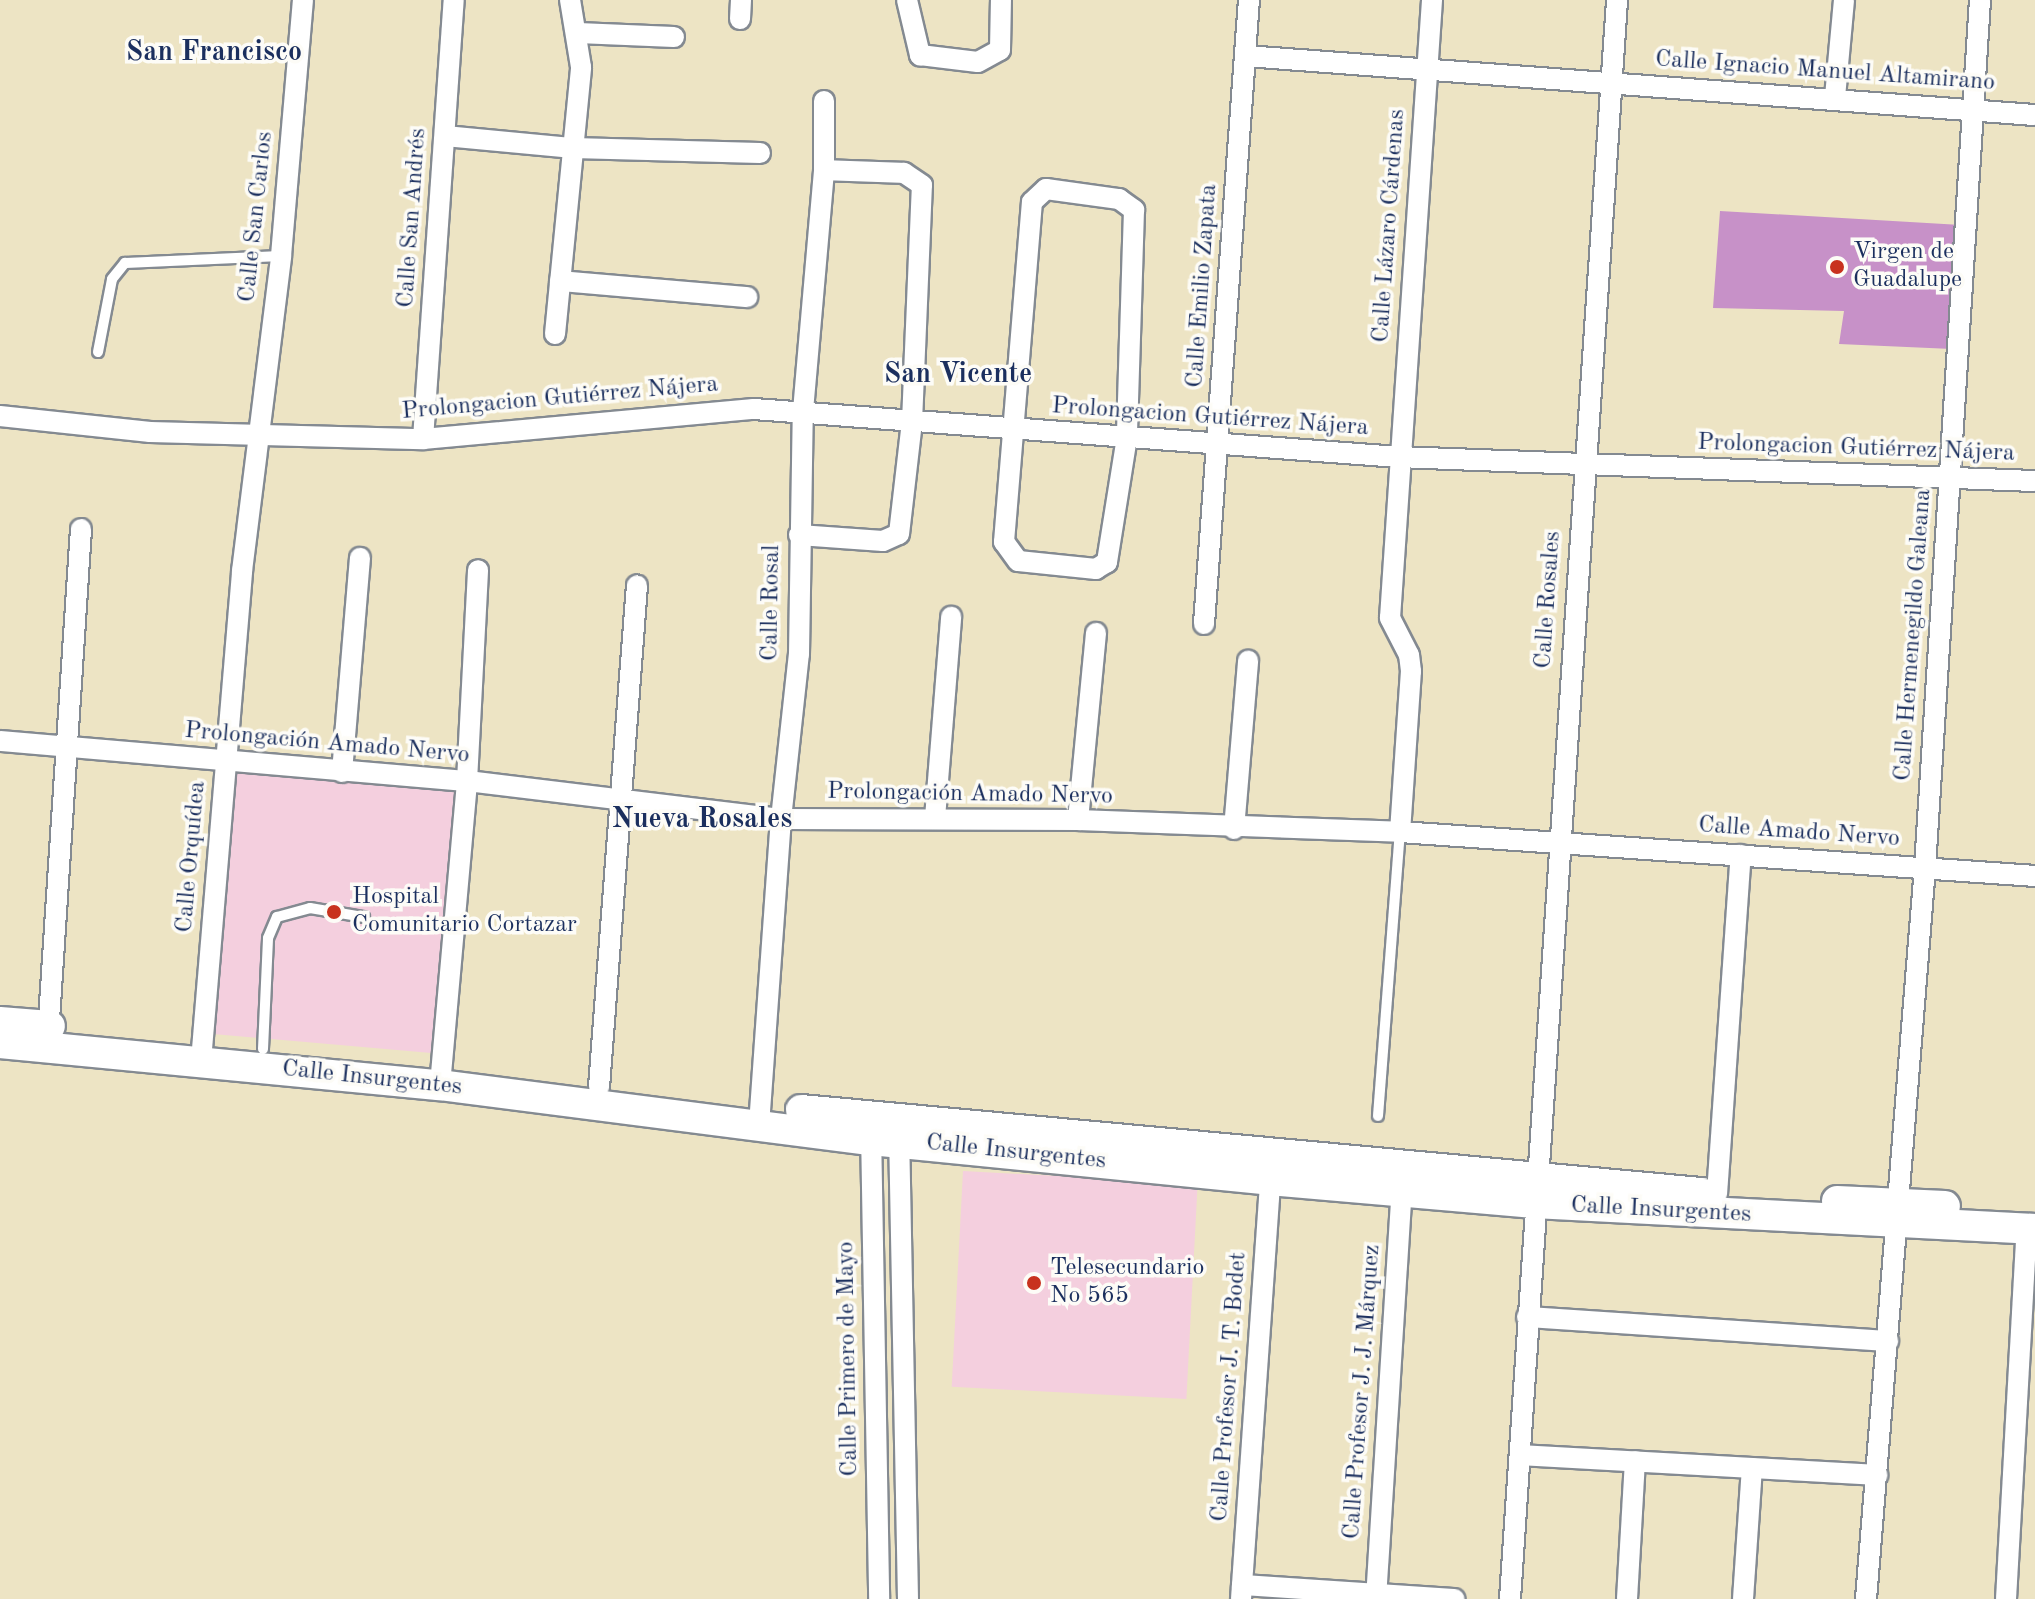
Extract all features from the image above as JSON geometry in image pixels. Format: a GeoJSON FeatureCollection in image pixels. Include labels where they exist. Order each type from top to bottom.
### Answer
{"type":"FeatureCollection","features":[{"type":"Feature","properties":{"kind":"main road","name":"Calle Insurgentes"},"geometry":{"type":"LineString","coordinates":[[0,1022],[48,1037],[441,1077],[1270,1180],[1402,1189],[1717,1194],[1898,1214]]}},
{"type":"Feature","properties":{"kind":"main road","name":"Calle Insurgentes"},"geometry":{"type":"LineString","coordinates":[[0,1043],[48,1037]]}},
{"type":"Feature","properties":{"kind":"main road","name":"Calle Insurgentes"},"geometry":{"type":"LineString","coordinates":[[202,1052],[263,1049],[441,1077],[599,1087],[760,1115]]}},
{"type":"Feature","properties":{"kind":"main road","name":"Calle Insurgentes"},"geometry":{"type":"LineString","coordinates":[[885,1130],[1534,1192],[2032,1222]]}},
{"type":"Feature","properties":{"kind":"street","name":"Calle San Carlos"},"geometry":{"type":"LineString","coordinates":[[259,438],[281,256],[303,0]]}},
{"type":"Feature","properties":{"kind":"street","name":"Calle San Andrés"},"geometry":{"type":"LineString","coordinates":[[423,439],[454,0]]}},
{"type":"Feature","properties":{"kind":"street"},"geometry":{"type":"LineString","coordinates":[[555,334],[581,67],[578,33],[570,0]]}},
{"type":"Feature","properties":{"kind":"street"},"geometry":{"type":"LineString","coordinates":[[907,0],[920,55],[978,62],[1000,50],[1001,0]]}},
{"type":"Feature","properties":{"kind":"street","name":"Calle Emilio Zapata"},"geometry":{"type":"LineString","coordinates":[[1204,624],[1249,0]]}},
{"type":"Feature","properties":{"kind":"street","name":"Calle Lázaro Cárdenas"},"geometry":{"type":"LineString","coordinates":[[1400,832],[1411,671],[1409,655],[1390,618],[1398,457],[1432,0]]}},
{"type":"Feature","properties":{"kind":"street","name":"Calle Rosales"},"geometry":{"type":"LineString","coordinates":[[1510,1599],[1534,1192],[1617,0]]}},
{"type":"Feature","properties":{"kind":"street"},"geometry":{"type":"LineString","coordinates":[[1835,97],[1844,0]]}},
{"type":"Feature","properties":{"kind":"street","name":"Calle Hermenegildo Galeana"},"geometry":{"type":"LineString","coordinates":[[1866,1599],[1925,867],[1980,0]]}},
{"type":"Feature","properties":{"kind":"street"},"geometry":{"type":"LineString","coordinates":[[578,33],[674,37]]}},
{"type":"Feature","properties":{"kind":"street","name":"Calle Ignacio Manuel Altamirano"},"geometry":{"type":"LineString","coordinates":[[1246,56],[1835,97],[2035,115]]}},
{"type":"Feature","properties":{"kind":"street","name":"Calle Rosal"},"geometry":{"type":"LineString","coordinates":[[760,1115],[781,819],[799,654],[803,411],[824,170],[824,101]]}},
{"type":"Feature","properties":{"kind":"street"},"geometry":{"type":"LineString","coordinates":[[445,136],[573,148],[760,153]]}},
{"type":"Feature","properties":{"kind":"street"},"geometry":{"type":"LineString","coordinates":[[799,535],[883,541],[899,534],[912,422],[922,185],[904,173],[824,170]]}},
{"type":"Feature","properties":{"kind":"street"},"geometry":{"type":"LineString","coordinates":[[1046,189],[1119,199],[1134,210],[1127,437],[1107,562],[1096,569],[1026,563],[1005,549],[1015,431],[1032,202],[1046,189]]}},
{"type":"Feature","properties":{"kind":"street"},"geometry":{"type":"LineString","coordinates":[[560,281],[747,297]]}},
{"type":"Feature","properties":{"kind":"street","name":"Prolongacion Gutiérrez Nájera"},"geometry":{"type":"LineString","coordinates":[[0,416],[108,429],[259,438],[423,439],[647,422],[728,410],[803,411],[1015,431],[1218,441],[1398,457],[2035,481]]}},
{"type":"Feature","properties":{"kind":"street","name":"Calle Orquídea"},"geometry":{"type":"LineString","coordinates":[[202,1052],[242,571],[259,438]]}},
{"type":"Feature","properties":{"kind":"street"},"geometry":{"type":"LineString","coordinates":[[48,1037],[81,529]]}},
{"type":"Feature","properties":{"kind":"street"},"geometry":{"type":"LineString","coordinates":[[342,772],[360,558]]}},
{"type":"Feature","properties":{"kind":"street"},"geometry":{"type":"LineString","coordinates":[[441,1077],[467,781],[478,570]]}},
{"type":"Feature","properties":{"kind":"street"},"geometry":{"type":"LineString","coordinates":[[599,1087],[637,585]]}},
{"type":"Feature","properties":{"kind":"street"},"geometry":{"type":"LineString","coordinates":[[935,818],[951,617]]}},
{"type":"Feature","properties":{"kind":"street"},"geometry":{"type":"LineString","coordinates":[[1078,820],[1096,633]]}},
{"type":"Feature","properties":{"kind":"street"},"geometry":{"type":"LineString","coordinates":[[1234,829],[1248,661]]}},
{"type":"Feature","properties":{"kind":"street","name":"Prolongación Amado Nervo"},"geometry":{"type":"LineString","coordinates":[[0,741],[467,781],[622,803],[781,819],[1078,820],[1234,829],[1400,832],[1559,843]]}},
{"type":"Feature","properties":{"kind":"street","name":"Calle Amado Nervo"},"geometry":{"type":"LineString","coordinates":[[1559,843],[2035,876]]}},
{"type":"Feature","properties":{"kind":"street"},"geometry":{"type":"LineString","coordinates":[[1717,1194],[1741,855]]}},
{"type":"Feature","properties":{"kind":"street"},"geometry":{"type":"LineString","coordinates":[[885,1130],[908,1599]]}},
{"type":"Feature","properties":{"kind":"street","name":"Calle Primero de Mayo"},"geometry":{"type":"LineString","coordinates":[[879,1599],[885,1130]]}},
{"type":"Feature","properties":{"kind":"street","name":"Calle Profesor J. T. Bodet"},"geometry":{"type":"LineString","coordinates":[[1242,1592],[1270,1180]]}},
{"type":"Feature","properties":{"kind":"street","name":"Calle Profesor J. J. Márquez"},"geometry":{"type":"LineString","coordinates":[[1376,1596],[1402,1189]]}},
{"type":"Feature","properties":{"kind":"street"},"geometry":{"type":"LineString","coordinates":[[2006,1599],[2032,1222]]}},
{"type":"Feature","properties":{"kind":"street"},"geometry":{"type":"LineString","coordinates":[[1527,1317],[1888,1341]]}},
{"type":"Feature","properties":{"kind":"street"},"geometry":{"type":"LineString","coordinates":[[1520,1455],[1877,1475]]}},
{"type":"Feature","properties":{"kind":"street"},"geometry":{"type":"LineString","coordinates":[[1627,1599],[1635,1461]]}},
{"type":"Feature","properties":{"kind":"street"},"geometry":{"type":"LineString","coordinates":[[1743,1599],[1752,1468]]}},
{"type":"Feature","properties":{"kind":"street"},"geometry":{"type":"LineString","coordinates":[[1242,1592],[1455,1599]]}},
{"type":"Feature","properties":{"kind":"lane"},"geometry":{"type":"LineString","coordinates":[[98,352],[112,279],[125,263],[281,256]]}},
{"type":"Feature","properties":{"kind":"lane"},"geometry":{"type":"LineString","coordinates":[[1378,1116],[1400,832]]}},
{"type":"Feature","properties":{"kind":"lane"},"geometry":{"type":"LineString","coordinates":[[263,1049],[268,938],[277,917],[310,908],[364,917]]}},
{"type":"Feature","properties":{"kind":"shaded area","name":"Hospital Comunitario Cortazar"},"geometry":{"type":"Polygon","coordinates":[[[236,771],[457,790],[434,1053],[213,1034],[236,771]]]}},
{"type":"Feature","properties":{"kind":"shaded area","name":"Telesecundario No 565"},"geometry":{"type":"Polygon","coordinates":[[[963,1171],[1198,1183],[1186,1399],[952,1387],[963,1171]]]}},
{"type":"Feature","properties":{"kind":"building","name":"Virgen de Guadalupe"},"geometry":{"type":"Polygon","coordinates":[[[1720,211],[1961,225],[1952,349],[1839,344],[1844,311],[1713,308],[1720,211]]]}},
{"type":"Feature","properties":{"kind":"place","name":"Virgen de Guadalupe"},"geometry":{"type":"Point","coordinates":[1837,267]}},
{"type":"Feature","properties":{"kind":"place","name":"Hospital Comunitario Cortazar"},"geometry":{"type":"Point","coordinates":[334,912]}},
{"type":"Feature","properties":{"kind":"place","name":"Telesecundario No 565"},"geometry":{"type":"Point","coordinates":[1034,1283]}},
{"type":"Feature","properties":{"kind":"district","name":"San Francisco"},"geometry":{"type":"Point","coordinates":[214,53]}},
{"type":"Feature","properties":{"kind":"district","name":"San Vicente"},"geometry":{"type":"Point","coordinates":[958,375]}},
{"type":"Feature","properties":{"kind":"district","name":"Nueva Rosales"},"geometry":{"type":"Point","coordinates":[702,820]}}]}
